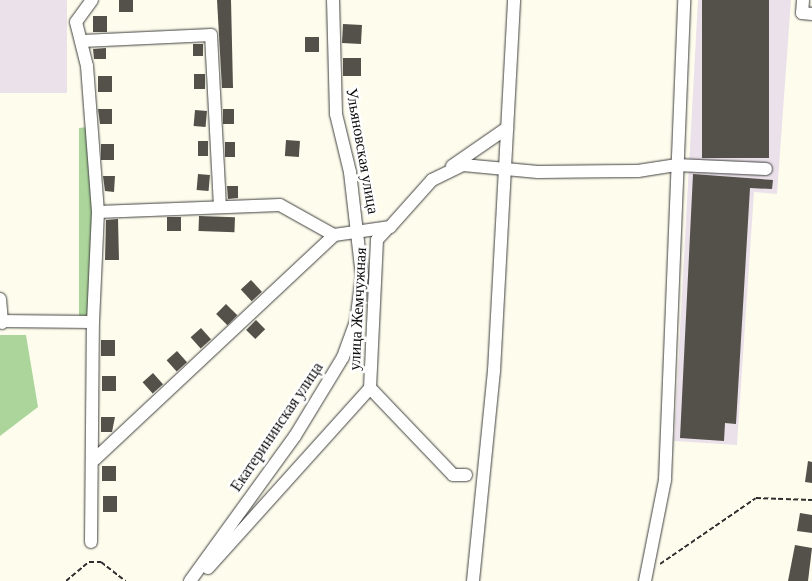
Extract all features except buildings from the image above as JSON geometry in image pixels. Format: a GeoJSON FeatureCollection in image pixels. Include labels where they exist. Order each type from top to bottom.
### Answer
{"type":"FeatureCollection","features":[{"type":"Feature","properties":{"kind":"street"},"geometry":{"type":"LineString","coordinates":[[91,542],[95,459],[93,322],[98,212],[83,41],[76,22],[92,0]]}},
{"type":"Feature","properties":{"kind":"street","name":"Ульяновская улица"},"geometry":{"type":"LineString","coordinates":[[333,0],[336,114],[359,232],[362,276]]}},
{"type":"Feature","properties":{"kind":"street"},"geometry":{"type":"LineString","coordinates":[[473,581],[494,371],[514,0]]}},
{"type":"Feature","properties":{"kind":"street"},"geometry":{"type":"LineString","coordinates":[[646,577],[665,480],[684,0]]}},
{"type":"Feature","properties":{"kind":"street"},"geometry":{"type":"LineString","coordinates":[[803,0],[802,13],[812,14]]}},
{"type":"Feature","properties":{"kind":"street"},"geometry":{"type":"LineString","coordinates":[[83,41],[211,35],[220,207]]}},
{"type":"Feature","properties":{"kind":"street","name":"улица Жемчужная"},"geometry":{"type":"LineString","coordinates":[[466,475],[453,475],[370,388],[377,240],[432,180],[507,128]]}},
{"type":"Feature","properties":{"kind":"street"},"geometry":{"type":"LineString","coordinates":[[98,212],[280,205],[334,235],[390,227],[432,180],[463,165],[505,168],[638,171],[676,165],[766,169]]}},
{"type":"Feature","properties":{"kind":"street"},"geometry":{"type":"LineString","coordinates":[[95,459],[334,235]]}},
{"type":"Feature","properties":{"kind":"street","name":"Екатерининская улица"},"geometry":{"type":"LineString","coordinates":[[190,581],[295,436],[343,357],[356,322],[362,276]]}},
{"type":"Feature","properties":{"kind":"street"},"geometry":{"type":"LineString","coordinates":[[0,299],[1,322],[93,322]]}},
{"type":"Feature","properties":{"kind":"street","name":"Екатерининская улица"},"geometry":{"type":"LineString","coordinates":[[196,581],[370,388]]}},
{"type":"Feature","properties":{"kind":"path"},"geometry":{"type":"LineString","coordinates":[[646,577],[756,498],[812,500]]}},
{"type":"Feature","properties":{"kind":"path"},"geometry":{"type":"LineString","coordinates":[[66,581],[89,562],[101,562],[125,581]]}},
{"type":"Feature","properties":{"kind":"shaded area"},"geometry":{"type":"Polygon","coordinates":[[[0,0],[67,0],[67,93],[0,93],[0,0]]]}},
{"type":"Feature","properties":{"kind":"shaded area"},"geometry":{"type":"Polygon","coordinates":[[[698,0],[791,0],[777,194],[754,192],[737,445],[674,441],[698,0]]]}},
{"type":"Feature","properties":{"kind":"green space"},"geometry":{"type":"Polygon","coordinates":[[[88,127],[98,212],[90,318],[79,319],[79,128],[88,127]]]}},
{"type":"Feature","properties":{"kind":"green space"},"geometry":{"type":"Polygon","coordinates":[[[0,335],[26,335],[38,407],[0,436],[0,335]]]}}]}
